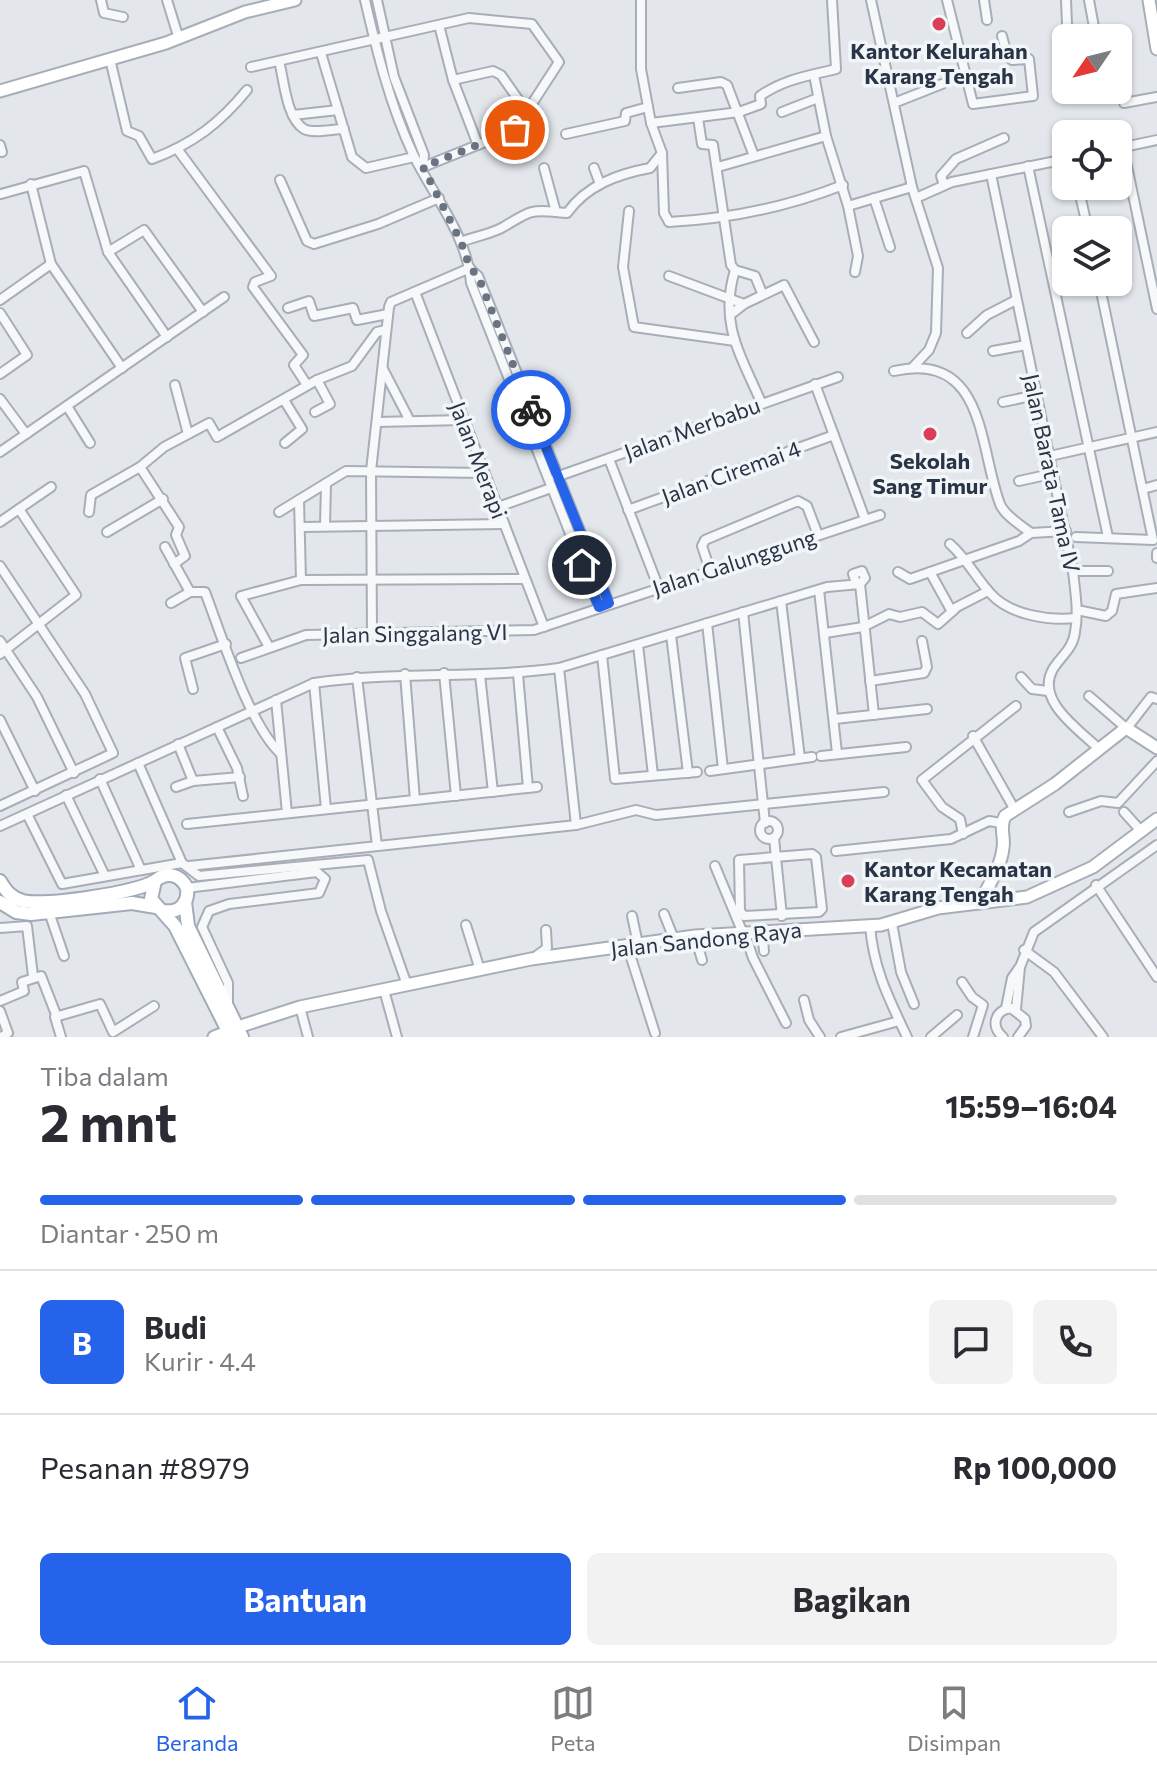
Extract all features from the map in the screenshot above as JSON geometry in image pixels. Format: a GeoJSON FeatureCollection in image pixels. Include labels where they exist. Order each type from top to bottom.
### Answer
{"type":"FeatureCollection","features":[{"type":"Feature","properties":{"kind":"main road"},"geometry":{"type":"LineString","coordinates":[[0,881],[14,897],[35,903],[133,890],[161,876],[177,876],[187,888],[188,926],[228,1004],[235,1033]]}},
{"type":"Feature","properties":{"kind":"main road"},"geometry":{"type":"LineString","coordinates":[[155,881],[151,899],[175,926],[235,1033]]}},
{"type":"Feature","properties":{"kind":"main road"},"geometry":{"type":"LineString","coordinates":[[0,902],[16,912],[49,912],[132,903],[159,909],[179,909],[185,902]]}},
{"type":"Feature","properties":{"kind":"street"},"geometry":{"type":"LineString","coordinates":[[101,0],[106,15],[123,17]]}},
{"type":"Feature","properties":{"kind":"street"},"geometry":{"type":"LineString","coordinates":[[167,0],[179,39]]}},
{"type":"Feature","properties":{"kind":"street"},"geometry":{"type":"LineString","coordinates":[[0,91],[179,39],[264,3],[295,0]]}},
{"type":"Feature","properties":{"kind":"street"},"geometry":{"type":"LineString","coordinates":[[365,0],[374,37],[414,157],[423,167],[439,198],[470,268],[478,276],[549,484],[599,607]]}},
{"type":"Feature","properties":{"kind":"street"},"geometry":{"type":"LineString","coordinates":[[377,0],[394,92],[424,155],[423,167]]}},
{"type":"Feature","properties":{"kind":"street"},"geometry":{"type":"LineString","coordinates":[[641,0],[641,69],[651,123],[662,153],[664,213],[669,222],[723,218],[791,204],[843,185]]}},
{"type":"Feature","properties":{"kind":"street"},"geometry":{"type":"LineString","coordinates":[[651,123],[739,112],[761,104],[760,96],[772,87],[798,76],[836,69],[832,0]]}},
{"type":"Feature","properties":{"kind":"street"},"geometry":{"type":"LineString","coordinates":[[871,0],[912,187],[938,268],[936,333],[929,350],[913,367]]}},
{"type":"Feature","properties":{"kind":"street"},"geometry":{"type":"LineString","coordinates":[[947,0],[973,104],[1033,96],[1029,59],[1012,60],[1007,55],[1002,36]]}},
{"type":"Feature","properties":{"kind":"street"},"geometry":{"type":"LineString","coordinates":[[984,0],[987,20]]}},
{"type":"Feature","properties":{"kind":"street"},"geometry":{"type":"LineString","coordinates":[[1066,0],[1067,24]]}},
{"type":"Feature","properties":{"kind":"street"},"geometry":{"type":"LineString","coordinates":[[1089,0],[1093,24]]}},
{"type":"Feature","properties":{"kind":"street"},"geometry":{"type":"LineString","coordinates":[[1149,0],[1157,49]]}},
{"type":"Feature","properties":{"kind":"street"},"geometry":{"type":"LineString","coordinates":[[1155,0],[1157,9]]}},
{"type":"Feature","properties":{"kind":"street"},"geometry":{"type":"LineString","coordinates":[[251,67],[469,18],[532,24],[559,62],[557,71],[515,130],[423,167]]}},
{"type":"Feature","properties":{"kind":"street"},"geometry":{"type":"LineString","coordinates":[[439,25],[453,80],[478,145]]}},
{"type":"Feature","properties":{"kind":"street"},"geometry":{"type":"LineString","coordinates":[[321,53],[352,157],[366,168],[414,157]]}},
{"type":"Feature","properties":{"kind":"street"},"geometry":{"type":"LineString","coordinates":[[110,59],[127,131],[139,136],[152,159],[178,150],[226,116],[247,90]]}},
{"type":"Feature","properties":{"kind":"street"},"geometry":{"type":"LineString","coordinates":[[279,61],[293,115],[307,130],[344,129]]}},
{"type":"Feature","properties":{"kind":"street"},"geometry":{"type":"LineString","coordinates":[[453,80],[493,71],[501,75],[527,112]]}},
{"type":"Feature","properties":{"kind":"street"},"geometry":{"type":"LineString","coordinates":[[814,75],[826,136],[848,206],[858,256],[855,272]]}},
{"type":"Feature","properties":{"kind":"street"},"geometry":{"type":"LineString","coordinates":[[678,88],[721,82],[727,85],[754,156]]}},
{"type":"Feature","properties":{"kind":"street"},"geometry":{"type":"LineString","coordinates":[[894,103],[942,84]]}},
{"type":"Feature","properties":{"kind":"street"},"geometry":{"type":"LineString","coordinates":[[1132,102],[1157,97]]}},
{"type":"Feature","properties":{"kind":"street"},"geometry":{"type":"LineString","coordinates":[[782,112],[818,98]]}},
{"type":"Feature","properties":{"kind":"street"},"geometry":{"type":"LineString","coordinates":[[566,134],[625,121],[626,113],[648,107]]}},
{"type":"Feature","properties":{"kind":"street"},"geometry":{"type":"LineString","coordinates":[[293,115],[338,110]]}},
{"type":"Feature","properties":{"kind":"street"},"geometry":{"type":"LineString","coordinates":[[698,118],[702,144],[713,145],[718,167],[723,218],[735,270],[727,297],[735,341],[761,402]]}},
{"type":"Feature","properties":{"kind":"street"},"geometry":{"type":"LineString","coordinates":[[718,167],[826,136]]}},
{"type":"Feature","properties":{"kind":"street"},"geometry":{"type":"LineString","coordinates":[[944,185],[941,176],[956,159],[1004,138]]}},
{"type":"Feature","properties":{"kind":"street"},"geometry":{"type":"LineString","coordinates":[[1132,145],[1157,140]]}},
{"type":"Feature","properties":{"kind":"street"},"geometry":{"type":"LineString","coordinates":[[178,150],[271,276],[255,282],[253,287],[303,355],[294,365],[307,385]]}},
{"type":"Feature","properties":{"kind":"street"},"geometry":{"type":"LineString","coordinates":[[461,242],[505,226],[516,215],[531,211],[567,213],[577,199],[600,184],[620,174],[650,168],[662,153]]}},
{"type":"Feature","properties":{"kind":"street"},"geometry":{"type":"LineString","coordinates":[[916,198],[944,185],[1052,162]]}},
{"type":"Feature","properties":{"kind":"street"},"geometry":{"type":"LineString","coordinates":[[1028,166],[1108,537]]}},
{"type":"Feature","properties":{"kind":"street"},"geometry":{"type":"LineString","coordinates":[[544,168],[556,212]]}},
{"type":"Feature","properties":{"kind":"street"},"geometry":{"type":"LineString","coordinates":[[594,168],[600,184]]}},
{"type":"Feature","properties":{"kind":"street"},"geometry":{"type":"LineString","coordinates":[[1,194],[84,171],[108,252],[167,337]]}},
{"type":"Feature","properties":{"kind":"street","name":"Jalan Barata Tama IV"},"geometry":{"type":"LineString","coordinates":[[991,174],[1073,571],[1076,614],[1070,649],[1055,666],[1048,691]]}},
{"type":"Feature","properties":{"kind":"street"},"geometry":{"type":"LineString","coordinates":[[280,180],[307,241],[314,244],[378,224],[439,198]]}},
{"type":"Feature","properties":{"kind":"street"},"geometry":{"type":"LineString","coordinates":[[31,184],[51,264],[122,368]]}},
{"type":"Feature","properties":{"kind":"street"},"geometry":{"type":"LineString","coordinates":[[848,206],[912,187]]}},
{"type":"Feature","properties":{"kind":"street"},"geometry":{"type":"LineString","coordinates":[[874,198],[890,247]]}},
{"type":"Feature","properties":{"kind":"street"},"geometry":{"type":"LineString","coordinates":[[1132,200],[1157,309]]}},
{"type":"Feature","properties":{"kind":"street"},"geometry":{"type":"LineString","coordinates":[[629,211],[623,267],[634,327],[735,341]]}},
{"type":"Feature","properties":{"kind":"street"},"geometry":{"type":"LineString","coordinates":[[108,252],[144,230],[203,312]]}},
{"type":"Feature","properties":{"kind":"street"},"geometry":{"type":"LineString","coordinates":[[0,300],[51,264]]}},
{"type":"Feature","properties":{"kind":"street"},"geometry":{"type":"LineString","coordinates":[[372,634],[371,471],[391,302],[470,268]]}},
{"type":"Feature","properties":{"kind":"street"},"geometry":{"type":"LineString","coordinates":[[735,270],[755,276],[762,293]]}},
{"type":"Feature","properties":{"kind":"street"},"geometry":{"type":"LineString","coordinates":[[669,276],[744,304]]}},
{"type":"Feature","properties":{"kind":"street"},"geometry":{"type":"LineString","coordinates":[[730,315],[762,293],[784,285],[814,342]]}},
{"type":"Feature","properties":{"kind":"street","name":"Jalan Merapi"},"geometry":{"type":"LineString","coordinates":[[415,292],[544,627]]}},
{"type":"Feature","properties":{"kind":"street"},"geometry":{"type":"LineString","coordinates":[[1076,537],[1153,540],[1154,523],[1131,438],[1102,296]]}},
{"type":"Feature","properties":{"kind":"street"},"geometry":{"type":"LineString","coordinates":[[0,452],[224,297]]}},
{"type":"Feature","properties":{"kind":"street"},"geometry":{"type":"LineString","coordinates":[[967,333],[993,312],[1016,300]]}},
{"type":"Feature","properties":{"kind":"street"},"geometry":{"type":"LineString","coordinates":[[288,308],[309,301],[314,316],[353,308],[357,320],[388,314]]}},
{"type":"Feature","properties":{"kind":"street"},"geometry":{"type":"LineString","coordinates":[[0,313],[27,355],[0,374]]}},
{"type":"Feature","properties":{"kind":"street"},"geometry":{"type":"LineString","coordinates":[[89,512],[91,495],[140,467],[164,447],[209,423],[217,437],[307,385],[352,366],[377,332],[386,330]]}},
{"type":"Feature","properties":{"kind":"street"},"geometry":{"type":"LineString","coordinates":[[993,351],[1026,345]]}},
{"type":"Feature","properties":{"kind":"street"},"geometry":{"type":"LineString","coordinates":[[894,371],[913,367],[937,371],[963,390],[985,436],[1001,507],[1031,533]]}},
{"type":"Feature","properties":{"kind":"street"},"geometry":{"type":"LineString","coordinates":[[383,368],[410,421]]}},
{"type":"Feature","properties":{"kind":"street","name":"Jalan Merbabu"},"geometry":{"type":"LineString","coordinates":[[498,507],[549,484],[558,476],[838,377]]}},
{"type":"Feature","properties":{"kind":"street"},"geometry":{"type":"LineString","coordinates":[[315,412],[330,404],[317,380]]}},
{"type":"Feature","properties":{"kind":"street"},"geometry":{"type":"LineString","coordinates":[[815,384],[865,519]]}},
{"type":"Feature","properties":{"kind":"street"},"geometry":{"type":"LineString","coordinates":[[175,385],[188,434]]}},
{"type":"Feature","properties":{"kind":"street"},"geometry":{"type":"LineString","coordinates":[[1003,402],[1036,395]]}},
{"type":"Feature","properties":{"kind":"street"},"geometry":{"type":"LineString","coordinates":[[0,399],[26,434]]}},
{"type":"Feature","properties":{"kind":"street"},"geometry":{"type":"LineString","coordinates":[[284,400],[302,429],[285,443]]}},
{"type":"Feature","properties":{"kind":"street"},"geometry":{"type":"LineString","coordinates":[[524,405],[558,476],[609,603]]}},
{"type":"Feature","properties":{"kind":"street"},"geometry":{"type":"LineString","coordinates":[[67,406],[90,443]]}},
{"type":"Feature","properties":{"kind":"street"},"geometry":{"type":"LineString","coordinates":[[377,422],[464,420]]}},
{"type":"Feature","properties":{"kind":"street"},"geometry":{"type":"LineString","coordinates":[[1050,456],[1157,432]]}},
{"type":"Feature","properties":{"kind":"street","name":"Jalan Ciremai 4"},"geometry":{"type":"LineString","coordinates":[[628,510],[834,435]]}},
{"type":"Feature","properties":{"kind":"street"},"geometry":{"type":"LineString","coordinates":[[609,459],[658,586]]}},
{"type":"Feature","properties":{"kind":"street"},"geometry":{"type":"LineString","coordinates":[[140,467],[179,527],[176,535],[185,556],[174,564]]}},
{"type":"Feature","properties":{"kind":"street"},"geometry":{"type":"LineString","coordinates":[[279,512],[346,471],[484,473]]}},
{"type":"Feature","properties":{"kind":"street"},"geometry":{"type":"LineString","coordinates":[[1019,481],[1055,473]]}},
{"type":"Feature","properties":{"kind":"street"},"geometry":{"type":"LineString","coordinates":[[325,526],[326,484]]}},
{"type":"Feature","properties":{"kind":"street"},"geometry":{"type":"LineString","coordinates":[[1143,489],[1157,485]]}},
{"type":"Feature","properties":{"kind":"street"},"geometry":{"type":"LineString","coordinates":[[0,522],[51,487]]}},
{"type":"Feature","properties":{"kind":"street"},"geometry":{"type":"LineString","coordinates":[[107,532],[163,499]]}},
{"type":"Feature","properties":{"kind":"street"},"geometry":{"type":"LineString","coordinates":[[299,500],[303,527],[301,580]]}},
{"type":"Feature","properties":{"kind":"street"},"geometry":{"type":"LineString","coordinates":[[710,570],[702,546],[705,540],[798,501],[807,506],[818,535]]}},
{"type":"Feature","properties":{"kind":"street"},"geometry":{"type":"LineString","coordinates":[[19,509],[76,591],[72,602],[2,648],[37,697],[74,773]]}},
{"type":"Feature","properties":{"kind":"street","name":"Jalan Galunggung"},"geometry":{"type":"LineString","coordinates":[[544,627],[658,586],[880,515]]}},
{"type":"Feature","properties":{"kind":"street"},"geometry":{"type":"LineString","coordinates":[[303,527],[504,524]]}},
{"type":"Feature","properties":{"kind":"street"},"geometry":{"type":"LineString","coordinates":[[898,572],[910,579],[1019,541],[1031,533],[1066,531]]}},
{"type":"Feature","properties":{"kind":"street"},"geometry":{"type":"LineString","coordinates":[[574,544],[584,540]]}},
{"type":"Feature","properties":{"kind":"street"},"geometry":{"type":"LineString","coordinates":[[950,544],[966,558],[997,600],[1056,620],[1076,614],[1106,616],[1112,611],[1116,594],[1157,588]]}},
{"type":"Feature","properties":{"kind":"street"},"geometry":{"type":"LineString","coordinates":[[165,547],[190,592]]}},
{"type":"Feature","properties":{"kind":"street"},"geometry":{"type":"LineString","coordinates":[[0,566],[85,694],[113,753],[0,806]]}},
{"type":"Feature","properties":{"kind":"street"},"geometry":{"type":"LineString","coordinates":[[1073,571],[1108,571]]}},
{"type":"Feature","properties":{"kind":"street"},"geometry":{"type":"LineString","coordinates":[[930,572],[949,608],[955,609]]}},
{"type":"Feature","properties":{"kind":"street"},"geometry":{"type":"LineString","coordinates":[[269,647],[241,596],[301,580],[525,579]]}},
{"type":"Feature","properties":{"kind":"street"},"geometry":{"type":"LineString","coordinates":[[0,826],[314,683],[405,674],[518,674],[559,668],[856,580],[874,715]]}},
{"type":"Feature","properties":{"kind":"street"},"geometry":{"type":"LineString","coordinates":[[823,589],[837,753]]}},
{"type":"Feature","properties":{"kind":"street"},"geometry":{"type":"LineString","coordinates":[[825,633],[863,627],[889,614],[900,617],[922,612],[938,624],[955,609],[988,591]]}},
{"type":"Feature","properties":{"kind":"street"},"geometry":{"type":"LineString","coordinates":[[171,603],[190,592],[205,592],[253,710],[270,744],[280,753]]}},
{"type":"Feature","properties":{"kind":"street"},"geometry":{"type":"LineString","coordinates":[[781,601],[800,758]]}},
{"type":"Feature","properties":{"kind":"street"},"geometry":{"type":"LineString","coordinates":[[743,612],[765,823],[762,835],[774,838],[782,916]]}},
{"type":"Feature","properties":{"kind":"street"},"geometry":{"type":"LineString","coordinates":[[707,623],[723,769]]}},
{"type":"Feature","properties":{"kind":"street","name":"Jalan Singgalang VI"},"geometry":{"type":"LineString","coordinates":[[241,658],[306,635],[544,627]]}},
{"type":"Feature","properties":{"kind":"street"},"geometry":{"type":"LineString","coordinates":[[603,781],[693,773],[671,635]]}},
{"type":"Feature","properties":{"kind":"street"},"geometry":{"type":"LineString","coordinates":[[870,681],[924,673],[927,667],[922,641]]}},
{"type":"Feature","properties":{"kind":"street"},"geometry":{"type":"LineString","coordinates":[[193,689],[185,658],[226,644]]}},
{"type":"Feature","properties":{"kind":"street"},"geometry":{"type":"LineString","coordinates":[[638,645],[653,775]]}},
{"type":"Feature","properties":{"kind":"street"},"geometry":{"type":"LineString","coordinates":[[602,655],[615,779]]}},
{"type":"Feature","properties":{"kind":"street"},"geometry":{"type":"LineString","coordinates":[[559,668],[576,825]]}},
{"type":"Feature","properties":{"kind":"street"},"geometry":{"type":"LineString","coordinates":[[444,673],[456,796]]}},
{"type":"Feature","properties":{"kind":"street"},"geometry":{"type":"LineString","coordinates":[[405,674],[415,800]]}},
{"type":"Feature","properties":{"kind":"street"},"geometry":{"type":"LineString","coordinates":[[187,824],[532,788],[518,674]]}},
{"type":"Feature","properties":{"kind":"street"},"geometry":{"type":"LineString","coordinates":[[480,675],[493,792]]}},
{"type":"Feature","properties":{"kind":"street"},"geometry":{"type":"LineString","coordinates":[[357,677],[377,846]]}},
{"type":"Feature","properties":{"kind":"street"},"geometry":{"type":"LineString","coordinates":[[1021,677],[1032,689],[1048,691],[1053,702],[1098,748]]}},
{"type":"Feature","properties":{"kind":"street"},"geometry":{"type":"LineString","coordinates":[[314,683],[326,809]]}},
{"type":"Feature","properties":{"kind":"street"},"geometry":{"type":"LineString","coordinates":[[1089,696],[1126,728],[1157,748]]}},
{"type":"Feature","properties":{"kind":"street"},"geometry":{"type":"LineString","coordinates":[[1001,823],[1126,728],[1151,697],[1157,699]]}},
{"type":"Feature","properties":{"kind":"street"},"geometry":{"type":"LineString","coordinates":[[276,700],[287,813]]}},
{"type":"Feature","properties":{"kind":"street"},"geometry":{"type":"LineString","coordinates":[[963,834],[960,819],[942,807],[922,780],[973,736],[1016,706]]}},
{"type":"Feature","properties":{"kind":"street"},"geometry":{"type":"LineString","coordinates":[[835,719],[927,709]]}},
{"type":"Feature","properties":{"kind":"street"},"geometry":{"type":"LineString","coordinates":[[0,720],[35,791]]}},
{"type":"Feature","properties":{"kind":"street"},"geometry":{"type":"LineString","coordinates":[[217,727],[240,777],[243,796]]}},
{"type":"Feature","properties":{"kind":"street"},"geometry":{"type":"LineString","coordinates":[[973,736],[1015,810]]}},
{"type":"Feature","properties":{"kind":"street"},"geometry":{"type":"LineString","coordinates":[[178,744],[193,781]]}},
{"type":"Feature","properties":{"kind":"street"},"geometry":{"type":"LineString","coordinates":[[710,771],[837,753],[906,747]]}},
{"type":"Feature","properties":{"kind":"street"},"geometry":{"type":"LineString","coordinates":[[1069,812],[1101,801],[1118,803],[1146,778],[1157,761]]}},
{"type":"Feature","properties":{"kind":"street"},"geometry":{"type":"LineString","coordinates":[[138,763],[186,864],[199,876],[368,860],[381,911],[407,985]]}},
{"type":"Feature","properties":{"kind":"street"},"geometry":{"type":"LineString","coordinates":[[176,787],[193,781],[240,777]]}},
{"type":"Feature","properties":{"kind":"street"},"geometry":{"type":"LineString","coordinates":[[100,779],[141,870]]}},
{"type":"Feature","properties":{"kind":"street"},"geometry":{"type":"LineString","coordinates":[[27,814],[62,884],[104,874],[186,864],[576,825],[636,810],[656,815],[884,792]]}},
{"type":"Feature","properties":{"kind":"street"},"geometry":{"type":"LineString","coordinates":[[66,795],[104,874]]}},
{"type":"Feature","properties":{"kind":"street"},"geometry":{"type":"LineString","coordinates":[[1124,812],[1142,832]]}},
{"type":"Feature","properties":{"kind":"street","name":"Jalan Sandong Raya"},"geometry":{"type":"LineString","coordinates":[[214,1037],[235,1033],[300,1007],[531,959],[743,931],[892,923],[938,908],[1027,897],[1093,867],[1157,819]]}},
{"type":"Feature","properties":{"kind":"street"},"geometry":{"type":"LineString","coordinates":[[836,851],[951,839],[989,821],[1001,823]]}},
{"type":"Feature","properties":{"kind":"street"},"geometry":{"type":"LineString","coordinates":[[980,903],[1004,847],[1001,823]]}},
{"type":"Feature","properties":{"kind":"street"},"geometry":{"type":"LineString","coordinates":[[1016,1009],[1020,967],[1024,950],[1034,932],[1096,885],[1157,845]]}},
{"type":"Feature","properties":{"kind":"street"},"geometry":{"type":"LineString","coordinates":[[812,854],[816,857],[822,909],[782,916],[744,916],[740,911],[739,860],[776,855],[812,854]]}},
{"type":"Feature","properties":{"kind":"street"},"geometry":{"type":"LineString","coordinates":[[715,866],[753,958],[786,1023]]}},
{"type":"Feature","properties":{"kind":"street"},"geometry":{"type":"LineString","coordinates":[[187,888],[317,872],[325,879],[319,893],[229,904],[209,911],[202,927],[228,983],[228,1004]]}},
{"type":"Feature","properties":{"kind":"street"},"geometry":{"type":"LineString","coordinates":[[261,879],[264,899]]}},
{"type":"Feature","properties":{"kind":"street"},"geometry":{"type":"LineString","coordinates":[[226,883],[229,904]]}},
{"type":"Feature","properties":{"kind":"street"},"geometry":{"type":"LineString","coordinates":[[1096,885],[1157,977]]}},
{"type":"Feature","properties":{"kind":"street"},"geometry":{"type":"LineString","coordinates":[[49,912],[64,956]]}},
{"type":"Feature","properties":{"kind":"street"},"geometry":{"type":"LineString","coordinates":[[664,914],[674,939]]}},
{"type":"Feature","properties":{"kind":"street"},"geometry":{"type":"LineString","coordinates":[[632,916],[632,945],[655,1033]]}},
{"type":"Feature","properties":{"kind":"street"},"geometry":{"type":"LineString","coordinates":[[892,923],[901,972],[914,1004]]}},
{"type":"Feature","properties":{"kind":"street"},"geometry":{"type":"LineString","coordinates":[[466,925],[480,970]]}},
{"type":"Feature","properties":{"kind":"street"},"geometry":{"type":"LineString","coordinates":[[870,925],[872,956],[882,988],[907,1037]]}},
{"type":"Feature","properties":{"kind":"street"},"geometry":{"type":"LineString","coordinates":[[0,928],[27,926],[33,976]]}},
{"type":"Feature","properties":{"kind":"street"},"geometry":{"type":"LineString","coordinates":[[531,959],[547,948],[546,930]]}},
{"type":"Feature","properties":{"kind":"street"},"geometry":{"type":"LineString","coordinates":[[762,931],[764,951]]}},
{"type":"Feature","properties":{"kind":"street"},"geometry":{"type":"LineString","coordinates":[[695,936],[702,960]]}},
{"type":"Feature","properties":{"kind":"street"},"geometry":{"type":"LineString","coordinates":[[1024,950],[1054,972],[1103,1037]]}},
{"type":"Feature","properties":{"kind":"street"},"geometry":{"type":"LineString","coordinates":[[1003,1037],[995,1026],[996,1018],[1006,1008],[1012,978],[1020,967]]}},
{"type":"Feature","properties":{"kind":"street"},"geometry":{"type":"LineString","coordinates":[[0,1001],[24,991],[22,982],[41,976],[57,1017],[61,1037]]}},
{"type":"Feature","properties":{"kind":"street"},"geometry":{"type":"LineString","coordinates":[[962,982],[972,997],[983,1005],[972,1036]]}},
{"type":"Feature","properties":{"kind":"street"},"geometry":{"type":"LineString","coordinates":[[384,990],[397,1037]]}},
{"type":"Feature","properties":{"kind":"street"},"geometry":{"type":"LineString","coordinates":[[804,1000],[809,1020],[820,1037]]}},
{"type":"Feature","properties":{"kind":"street"},"geometry":{"type":"LineString","coordinates":[[57,1017],[100,1004],[110,1035],[154,1006]]}},
{"type":"Feature","properties":{"kind":"street"},"geometry":{"type":"LineString","coordinates":[[300,1007],[308,1037]]}},
{"type":"Feature","properties":{"kind":"street"},"geometry":{"type":"LineString","coordinates":[[1006,1008],[1016,1009],[1025,1019],[1023,1033],[1018,1037]]}},
{"type":"Feature","properties":{"kind":"street"},"geometry":{"type":"LineString","coordinates":[[0,1011],[8,1033],[1,1037]]}},
{"type":"Feature","properties":{"kind":"street"},"geometry":{"type":"LineString","coordinates":[[931,1037],[957,1015]]}},
{"type":"Feature","properties":{"kind":"street"},"geometry":{"type":"LineString","coordinates":[[841,1037],[899,1021]]}},
{"type":"Feature","properties":{"kind":"way so far"},"geometry":{"type":"LineString","coordinates":[[515,130],[423,167],[461,242],[470,268],[478,276],[531,410]]}},
{"type":"Feature","properties":{"kind":"place","name":"Kantor Kelurahan Karang Tengah"},"geometry":{"type":"Point","coordinates":[939,24]}},
{"type":"Feature","properties":{"kind":"place","name":"Sekolah Sang Timur"},"geometry":{"type":"Point","coordinates":[930,434]}},
{"type":"Feature","properties":{"kind":"place","name":"Kantor Kecamatan Karang Tengah"},"geometry":{"type":"Point","coordinates":[848,881]}},
{"type":"Feature","properties":{"kind":"route"},"geometry":{"type":"LineString","coordinates":[[531,410],[609,603],[599,607],[582,565]]}}]}
